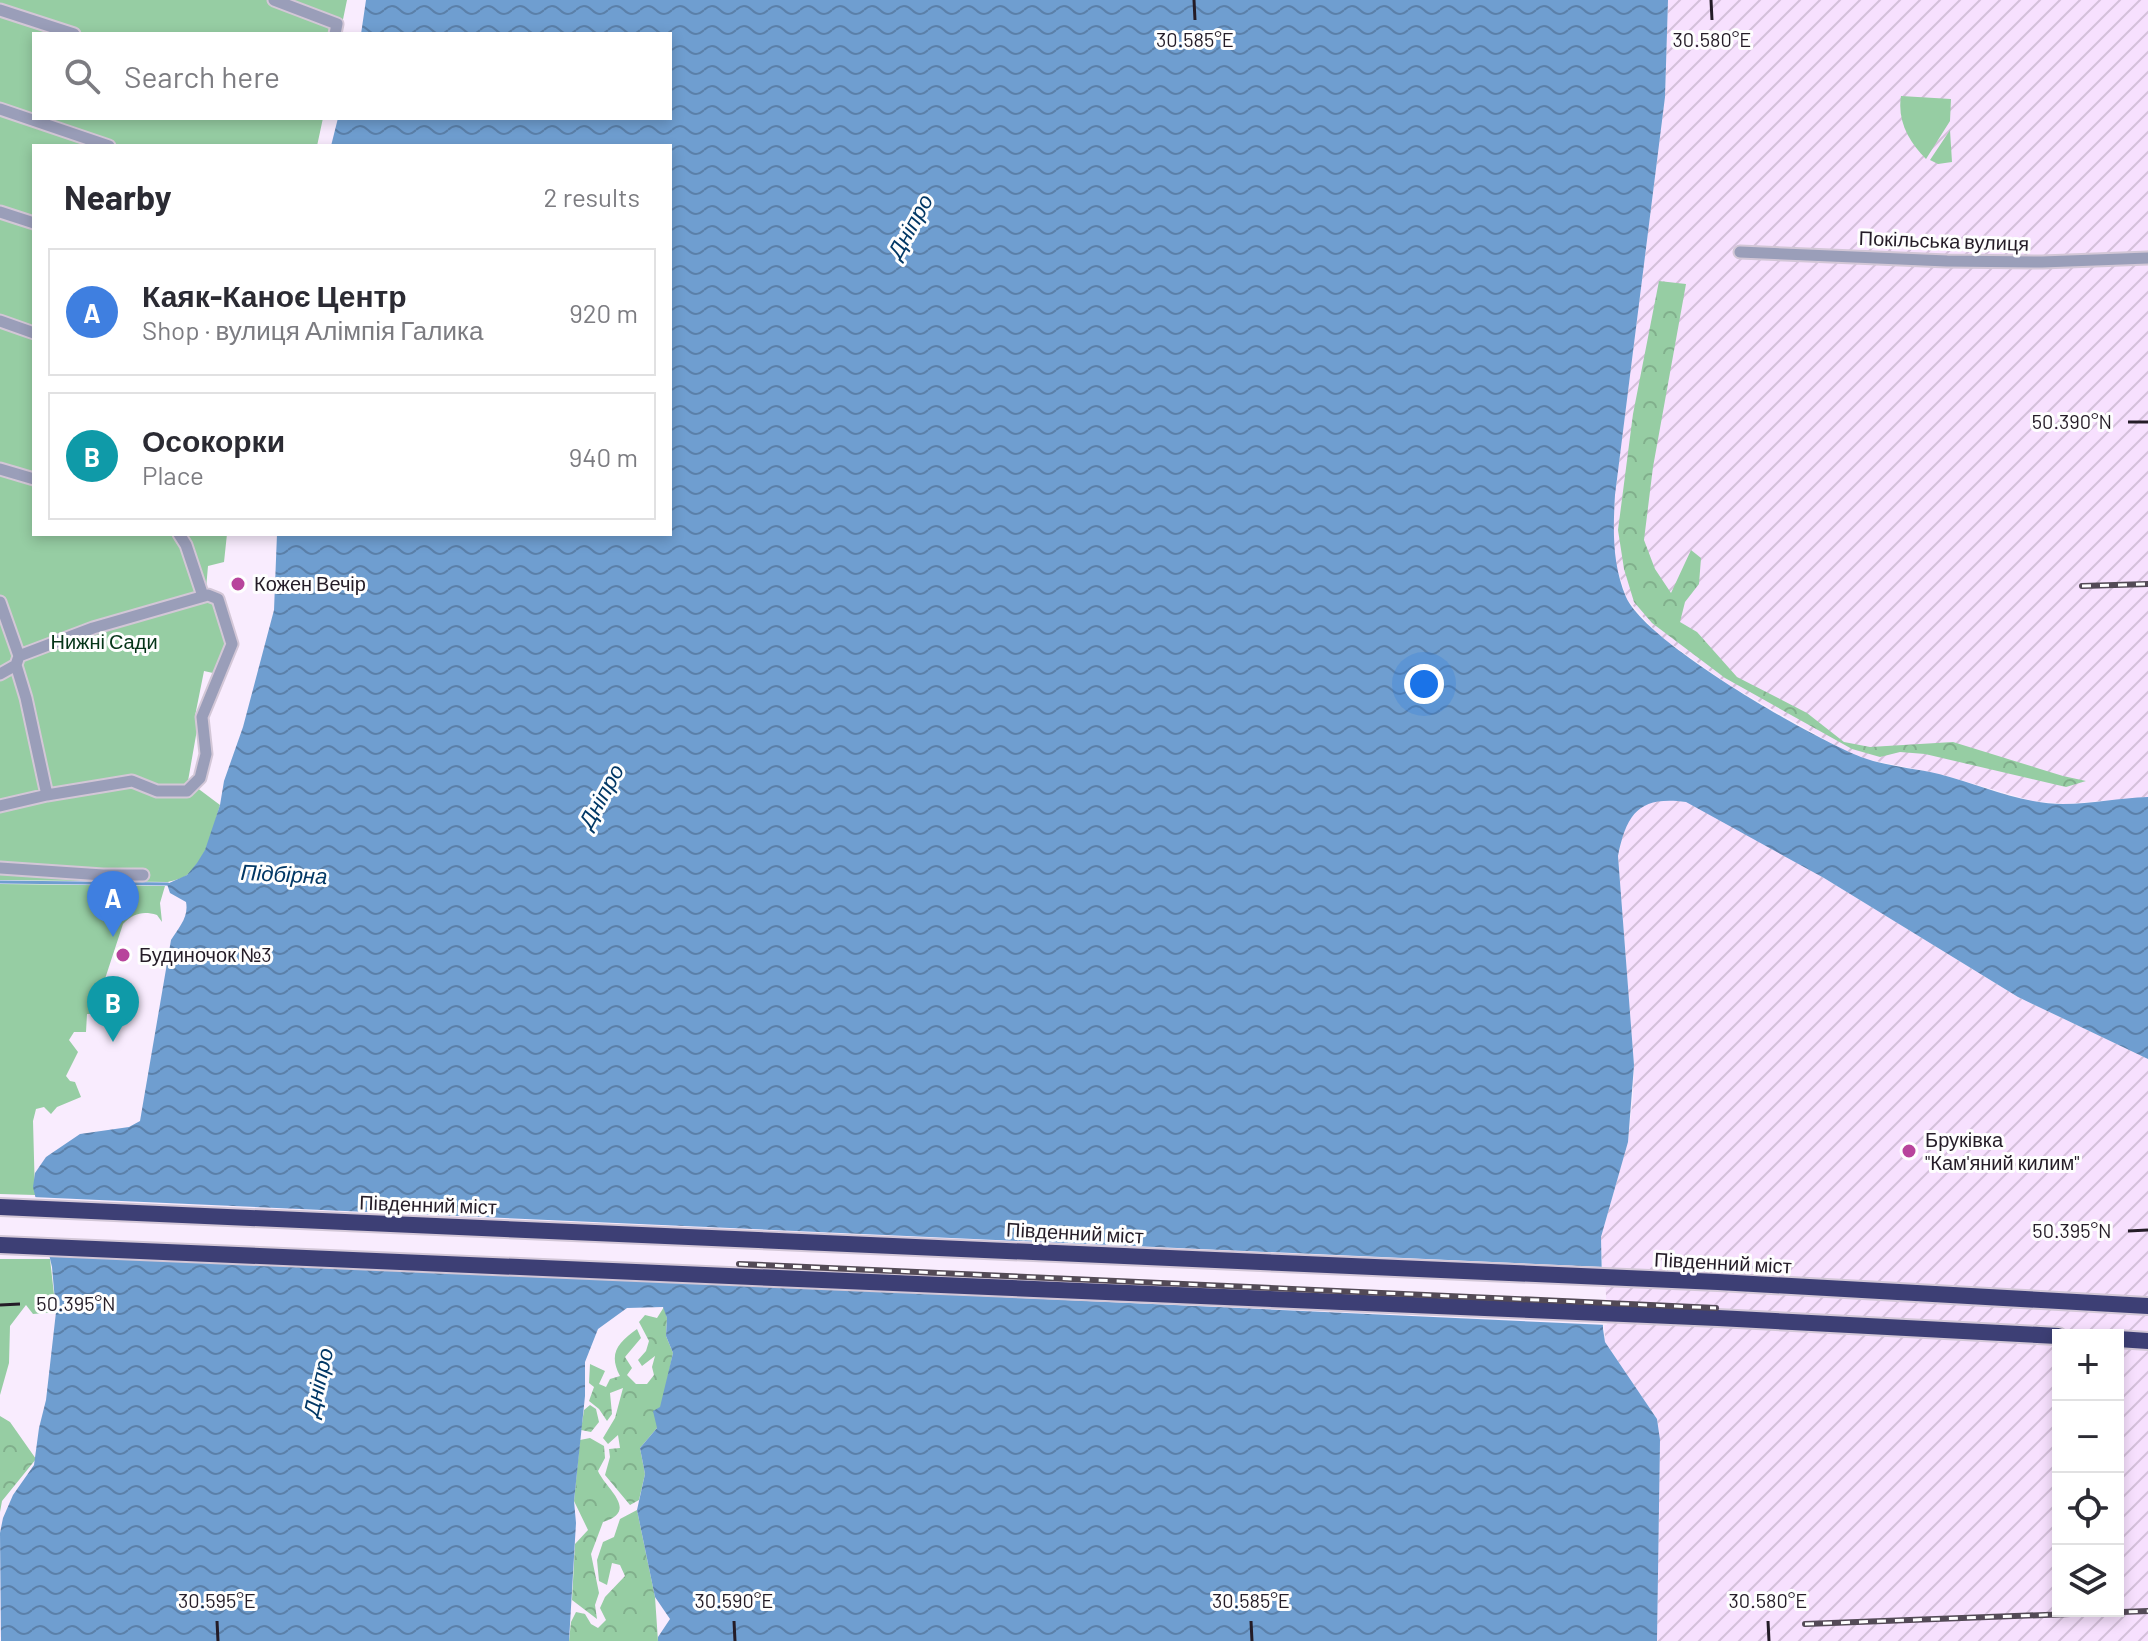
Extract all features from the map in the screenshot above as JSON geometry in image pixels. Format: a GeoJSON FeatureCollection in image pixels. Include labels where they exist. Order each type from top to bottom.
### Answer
{"type":"FeatureCollection","features":[{"type":"Feature","properties":{"kind":"highway","name":"Південний міст"},"geometry":{"type":"LineString","coordinates":[[0,1207],[1702,1281],[2148,1306]]}},
{"type":"Feature","properties":{"kind":"highway"},"geometry":{"type":"LineString","coordinates":[[0,1245],[1718,1318],[2052,1336]]}},
{"type":"Feature","properties":{"kind":"highway"},"geometry":{"type":"LineString","coordinates":[[2124,1339],[2148,1341]]}},
{"type":"Feature","properties":{"kind":"street"},"geometry":{"type":"LineString","coordinates":[[274,0],[336,29]]}},
{"type":"Feature","properties":{"kind":"street"},"geometry":{"type":"LineString","coordinates":[[0,10],[68,32]]}},
{"type":"Feature","properties":{"kind":"street"},"geometry":{"type":"LineString","coordinates":[[0,109],[32,120]]}},
{"type":"Feature","properties":{"kind":"street"},"geometry":{"type":"LineString","coordinates":[[32,120],[103,144]]}},
{"type":"Feature","properties":{"kind":"street"},"geometry":{"type":"LineString","coordinates":[[0,212],[32,222]]}},
{"type":"Feature","properties":{"kind":"street","name":"Покільська вулиця"},"geometry":{"type":"LineString","coordinates":[[1740,252],[1947,261],[2042,262],[2148,258]]}},
{"type":"Feature","properties":{"kind":"street"},"geometry":{"type":"LineString","coordinates":[[0,321],[32,332]]}},
{"type":"Feature","properties":{"kind":"street"},"geometry":{"type":"LineString","coordinates":[[0,469],[32,478]]}},
{"type":"Feature","properties":{"kind":"street"},"geometry":{"type":"LineString","coordinates":[[180,536],[203,596]]}},
{"type":"Feature","properties":{"kind":"street"},"geometry":{"type":"LineString","coordinates":[[0,674],[18,660],[93,628],[203,596],[218,599],[232,644],[202,717],[206,754],[200,778],[187,791],[157,791],[132,781],[0,806]]}},
{"type":"Feature","properties":{"kind":"street"},"geometry":{"type":"LineString","coordinates":[[0,602],[18,660],[47,795]]}},
{"type":"Feature","properties":{"kind":"street"},"geometry":{"type":"LineString","coordinates":[[0,868],[143,875]]}},
{"type":"Feature","properties":{"kind":"shaded area"},"geometry":{"type":"Polygon","coordinates":[[[1668,0],[2148,0],[2148,797],[2065,804],[2033,801],[1940,774],[1866,759],[1840,748],[1728,684],[1660,636],[1627,599],[1616,565],[1613,534],[1615,495],[1665,97],[1668,0]]]}},
{"type":"Feature","properties":{"kind":"shaded area"},"geometry":{"type":"Polygon","coordinates":[[[1664,799],[1686,802],[1824,878],[2018,997],[2148,1059],[2148,1641],[1657,1641],[1660,1441],[1657,1419],[1605,1342],[1601,1237],[1628,1142],[1633,1096],[1634,1065],[1618,856],[1631,815],[1644,805],[1664,799]]]}},
{"type":"Feature","properties":{"kind":"green space","name":"Нижні Сади"},"geometry":{"type":"Polygon","coordinates":[[[0,0],[347,0],[340,32],[32,32],[32,120],[323,120],[317,144],[32,144],[32,536],[227,536],[224,562],[208,566],[205,600],[215,599],[219,625],[224,626],[224,649],[213,673],[204,671],[195,716],[198,724],[188,781],[220,805],[200,861],[185,876],[168,882],[0,880],[0,0]]]}},
{"type":"Feature","properties":{"kind":"green space"},"geometry":{"type":"Polygon","coordinates":[[[1901,96],[1951,99],[1950,121],[1926,159],[1914,146],[1906,130],[1901,114],[1901,96]]]}},
{"type":"Feature","properties":{"kind":"green space"},"geometry":{"type":"Polygon","coordinates":[[[1950,130],[1952,162],[1938,164],[1930,160],[1950,130]]]}},
{"type":"Feature","properties":{"kind":"green space"},"geometry":{"type":"Polygon","coordinates":[[[1659,281],[1686,284],[1653,467],[1644,540],[1655,569],[1671,593],[1691,550],[1701,558],[1699,584],[1685,602],[1680,622],[1697,632],[1737,677],[1807,713],[1844,742],[1870,747],[1953,742],[2086,781],[2066,787],[1925,754],[1900,752],[1880,757],[1852,749],[1725,678],[1652,623],[1634,602],[1624,569],[1618,530],[1633,414],[1659,281]]]}},
{"type":"Feature","properties":{"kind":"green space"},"geometry":{"type":"Polygon","coordinates":[[[0,884],[165,886],[160,903],[162,922],[157,915],[143,913],[123,924],[101,991],[98,1014],[87,1014],[86,1032],[74,1032],[69,1040],[78,1052],[66,1076],[75,1082],[81,1097],[57,1107],[51,1114],[44,1107],[36,1109],[33,1121],[35,1195],[0,1194],[0,884]]]}},
{"type":"Feature","properties":{"kind":"green space"},"geometry":{"type":"Polygon","coordinates":[[[0,1259],[50,1259],[56,1312],[33,1314],[26,1305],[10,1326],[9,1363],[0,1395],[0,1259]]]}},
{"type":"Feature","properties":{"kind":"green space"},"geometry":{"type":"Polygon","coordinates":[[[664,1307],[666,1336],[673,1353],[657,1428],[640,1448],[645,1474],[639,1500],[630,1505],[605,1475],[609,1449],[620,1448],[618,1435],[608,1444],[603,1438],[615,1418],[623,1388],[610,1393],[612,1414],[607,1421],[589,1401],[594,1387],[589,1383],[590,1364],[605,1371],[599,1384],[606,1387],[610,1379],[620,1376],[615,1361],[617,1349],[637,1329],[641,1338],[625,1357],[632,1368],[627,1375],[636,1384],[647,1384],[654,1375],[652,1367],[655,1356],[642,1366],[638,1360],[646,1351],[649,1341],[639,1322],[645,1315],[657,1318],[664,1307]]]}},
{"type":"Feature","properties":{"kind":"green space"},"geometry":{"type":"Polygon","coordinates":[[[590,1405],[596,1409],[599,1422],[591,1432],[581,1430],[584,1410],[590,1405]]]}},
{"type":"Feature","properties":{"kind":"green space"},"geometry":{"type":"Polygon","coordinates":[[[0,1416],[10,1422],[36,1459],[2,1501],[0,1512],[0,1416]]]}},
{"type":"Feature","properties":{"kind":"green space"},"geometry":{"type":"Polygon","coordinates":[[[590,1438],[604,1446],[605,1458],[598,1471],[620,1506],[614,1517],[603,1522],[591,1554],[599,1593],[595,1605],[597,1619],[572,1600],[575,1544],[588,1530],[574,1501],[580,1440],[590,1438]]]}},
{"type":"Feature","properties":{"kind":"green space"},"geometry":{"type":"Polygon","coordinates":[[[637,1510],[655,1597],[658,1641],[569,1641],[571,1622],[576,1612],[585,1614],[591,1624],[598,1628],[606,1620],[600,1608],[605,1597],[625,1576],[620,1565],[612,1563],[607,1585],[599,1581],[597,1560],[603,1542],[614,1537],[620,1519],[637,1510]]]}},
{"type":"Feature","properties":{"kind":"water","name":"Дніпро"},"geometry":{"type":"Polygon","coordinates":[[[366,0],[1668,0],[1665,97],[1615,495],[1616,559],[1626,597],[1640,617],[1696,663],[1770,710],[1861,757],[2047,803],[2076,804],[2148,797],[2148,1059],[2018,997],[1824,878],[1686,802],[1657,802],[1638,810],[1631,818],[1618,856],[1634,1065],[1628,1142],[1601,1237],[1603,1329],[1605,1342],[1657,1419],[1660,1440],[1657,1641],[658,1641],[670,1619],[655,1597],[637,1510],[645,1474],[640,1448],[657,1428],[653,1411],[660,1407],[673,1353],[666,1336],[667,1318],[663,1307],[627,1308],[598,1329],[585,1362],[585,1396],[574,1501],[576,1523],[569,1641],[1,1641],[0,1533],[13,1495],[34,1465],[46,1400],[56,1312],[52,1267],[33,1187],[35,1173],[46,1157],[80,1134],[129,1127],[140,1121],[171,940],[186,912],[186,902],[170,893],[167,884],[187,875],[197,863],[205,850],[220,805],[224,781],[243,727],[274,610],[277,536],[672,536],[672,144],[332,144],[338,120],[672,120],[672,32],[361,32],[366,0]]]}},
{"type":"Feature","properties":{"kind":"pier"},"geometry":{"type":"Polygon","coordinates":[[[32,1197],[1605,1267],[1607,1325],[265,1263],[46,1256],[32,1197]]]}},
{"type":"Feature","properties":{"kind":"waterway","name":"Підбірна"},"geometry":{"type":"LineString","coordinates":[[0,882],[168,884]]}},
{"type":"Feature","properties":{"kind":"railway"},"geometry":{"type":"LineString","coordinates":[[2082,586],[2148,584]]}},
{"type":"Feature","properties":{"kind":"railway"},"geometry":{"type":"LineString","coordinates":[[739,1264],[1716,1308]]}},
{"type":"Feature","properties":{"kind":"railway"},"geometry":{"type":"LineString","coordinates":[[1805,1624],[2148,1611]]}},
{"type":"Feature","properties":{"kind":"place","name":"Кожен Вечір"},"geometry":{"type":"Point","coordinates":[238,584]}},
{"type":"Feature","properties":{"kind":"place","name":"Каяк-Каноє Центр"},"geometry":{"type":"Point","coordinates":[113,937]}},
{"type":"Feature","properties":{"kind":"place","name":"Будиночок №3"},"geometry":{"type":"Point","coordinates":[123,955]}},
{"type":"Feature","properties":{"kind":"place","name":"Осокорки"},"geometry":{"type":"Point","coordinates":[113,1042]}},
{"type":"Feature","properties":{"kind":"place","name":"Бруківка \"Кам'яний килим\""},"geometry":{"type":"Point","coordinates":[1909,1151]}}]}
